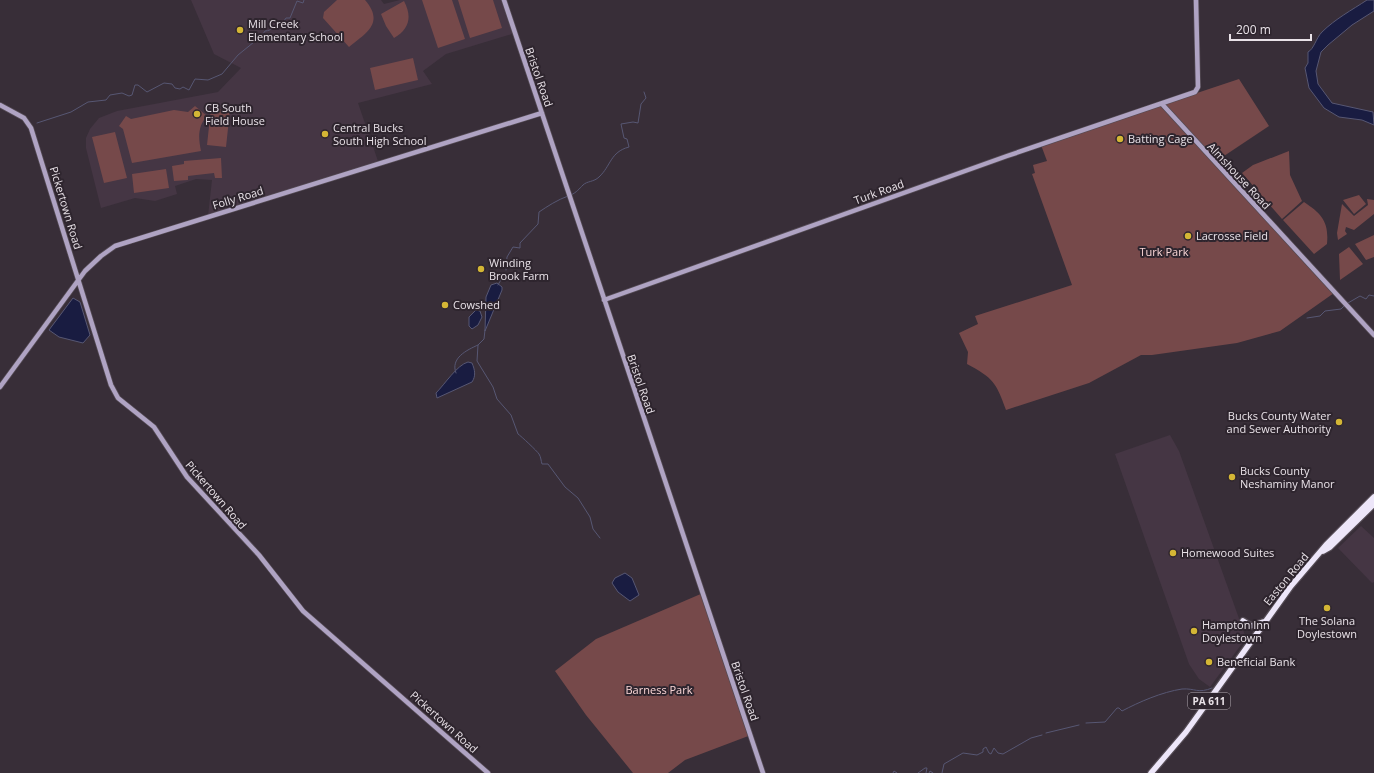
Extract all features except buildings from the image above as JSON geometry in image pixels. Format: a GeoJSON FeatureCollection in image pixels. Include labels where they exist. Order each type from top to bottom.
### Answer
{"type":"FeatureCollection","features":[{"type":"Feature","properties":{"kind":"highway","name":"Easton Road"},"geometry":{"type":"LineString","coordinates":[[1151,773],[1186,732],[1291,586],[1323,551],[1326,545],[1374,497]]}},
{"type":"Feature","properties":{"kind":"highway","name":"Easton Road"},"geometry":{"type":"LineString","coordinates":[[1323,551],[1330,547],[1374,504]]}},
{"type":"Feature","properties":{"kind":"highway"},"geometry":{"type":"LineString","coordinates":[[1242,620],[1251,626],[1259,625],[1266,620]]}},
{"type":"Feature","properties":{"kind":"street","name":"Bristol Road"},"geometry":{"type":"LineString","coordinates":[[504,0],[695,566],[763,773]]}},
{"type":"Feature","properties":{"kind":"street"},"geometry":{"type":"LineString","coordinates":[[1162,104],[1195,92],[1198,87],[1196,0]]}},
{"type":"Feature","properties":{"kind":"street","name":"Turk Road"},"geometry":{"type":"LineString","coordinates":[[604,300],[1007,156],[1162,104]]}},
{"type":"Feature","properties":{"kind":"street","name":"Almshouse Road"},"geometry":{"type":"LineString","coordinates":[[1162,104],[1374,335]]}},
{"type":"Feature","properties":{"kind":"street","name":"Pickertown Road"},"geometry":{"type":"LineString","coordinates":[[0,105],[22,116],[32,128],[111,385],[118,398],[154,427],[187,477],[248,544],[304,611],[488,773]]}},
{"type":"Feature","properties":{"kind":"street","name":"Folly Road"},"geometry":{"type":"LineString","coordinates":[[0,387],[85,272],[100,256],[123,242],[542,113]]}},
{"type":"Feature","properties":{"kind":"street"},"geometry":{"type":"LineString","coordinates":[[75,270],[80,273],[85,272]]}},
{"type":"Feature","properties":{"kind":"street"},"geometry":{"type":"LineString","coordinates":[[69,294],[76,291],[83,295]]}},
{"type":"Feature","properties":{"kind":"shaded area"},"geometry":{"type":"Polygon","coordinates":[[[191,0],[381,0],[384,4],[400,0],[504,0],[515,33],[446,54],[423,71],[432,84],[358,103],[379,164],[208,216],[212,180],[196,179],[175,186],[177,194],[155,201],[135,198],[101,208],[86,148],[86,138],[90,129],[99,118],[117,111],[218,92],[241,68],[214,54],[191,0]]]}},
{"type":"Feature","properties":{"kind":"shaded area"},"geometry":{"type":"Polygon","coordinates":[[[1367,0],[1374,0],[1374,11],[1352,25],[1321,52],[1316,71],[1318,84],[1332,103],[1373,112],[1374,125],[1362,120],[1339,117],[1324,108],[1309,88],[1305,68],[1308,63],[1308,52],[1322,32],[1338,19],[1367,0]]]}},
{"type":"Feature","properties":{"kind":"shaded area"},"geometry":{"type":"Polygon","coordinates":[[[497,283],[502,287],[502,290],[485,331],[486,297],[491,285],[497,283]]]}},
{"type":"Feature","properties":{"kind":"shaded area"},"geometry":{"type":"Polygon","coordinates":[[[73,298],[80,302],[90,335],[83,343],[59,337],[49,330],[73,298]]]}},
{"type":"Feature","properties":{"kind":"shaded area"},"geometry":{"type":"Polygon","coordinates":[[[476,310],[480,311],[482,317],[478,325],[472,329],[469,326],[469,317],[476,310]]]}},
{"type":"Feature","properties":{"kind":"shaded area"},"geometry":{"type":"Polygon","coordinates":[[[468,362],[472,363],[475,375],[472,382],[437,398],[436,393],[451,375],[468,362]]]}},
{"type":"Feature","properties":{"kind":"shaded area"},"geometry":{"type":"Polygon","coordinates":[[[1170,435],[1179,451],[1246,638],[1210,687],[1199,679],[1189,664],[1115,454],[1170,435]]]}},
{"type":"Feature","properties":{"kind":"shaded area"},"geometry":{"type":"Polygon","coordinates":[[[1361,526],[1374,538],[1374,582],[1372,583],[1338,548],[1361,526]]]}},
{"type":"Feature","properties":{"kind":"shaded area"},"geometry":{"type":"Polygon","coordinates":[[[625,573],[632,578],[639,595],[630,601],[618,592],[612,583],[615,578],[625,573]]]}},
{"type":"Feature","properties":{"kind":"green space"},"geometry":{"type":"Polygon","coordinates":[[[337,0],[365,0],[371,8],[373,15],[371,27],[349,47],[323,18],[324,12],[337,0]]]}},
{"type":"Feature","properties":{"kind":"green space"},"geometry":{"type":"Polygon","coordinates":[[[422,0],[452,0],[465,39],[438,48],[422,0]]]}},
{"type":"Feature","properties":{"kind":"green space"},"geometry":{"type":"Polygon","coordinates":[[[458,0],[493,0],[502,28],[470,38],[458,0]]]}},
{"type":"Feature","properties":{"kind":"green space"},"geometry":{"type":"Polygon","coordinates":[[[404,1],[409,17],[408,22],[403,31],[394,38],[386,26],[381,14],[404,1]]]}},
{"type":"Feature","properties":{"kind":"green space"},"geometry":{"type":"Polygon","coordinates":[[[413,58],[418,80],[375,90],[370,68],[413,58]]]}},
{"type":"Feature","properties":{"kind":"green space","name":"Turk Park"},"geometry":{"type":"Polygon","coordinates":[[[1239,79],[1269,126],[1215,162],[1334,293],[1280,331],[1237,343],[1152,355],[1141,355],[1089,383],[1006,410],[996,387],[988,377],[967,364],[968,352],[959,333],[978,324],[975,316],[1072,285],[1032,174],[1035,173],[1033,165],[1047,161],[1041,145],[1239,79]]]}},
{"type":"Feature","properties":{"kind":"green space"},"geometry":{"type":"Polygon","coordinates":[[[195,106],[207,116],[200,128],[199,141],[201,151],[132,163],[123,129],[119,126],[126,116],[131,119],[174,110],[188,112],[195,106]]]}},
{"type":"Feature","properties":{"kind":"green space"},"geometry":{"type":"Polygon","coordinates":[[[211,108],[230,110],[226,147],[207,145],[211,108]]]}},
{"type":"Feature","properties":{"kind":"green space"},"geometry":{"type":"Polygon","coordinates":[[[115,132],[127,178],[104,183],[92,137],[115,132]]]}},
{"type":"Feature","properties":{"kind":"green space"},"geometry":{"type":"Polygon","coordinates":[[[1289,151],[1290,175],[1302,201],[1282,219],[1242,173],[1253,165],[1289,151]]]}},
{"type":"Feature","properties":{"kind":"green space"},"geometry":{"type":"Polygon","coordinates":[[[221,158],[222,178],[215,178],[214,173],[188,176],[188,180],[174,181],[172,166],[184,164],[184,161],[221,158]]]}},
{"type":"Feature","properties":{"kind":"green space"},"geometry":{"type":"Polygon","coordinates":[[[166,169],[169,188],[134,193],[132,174],[166,169]]]}},
{"type":"Feature","properties":{"kind":"green space"},"geometry":{"type":"Polygon","coordinates":[[[1359,195],[1366,204],[1354,214],[1343,200],[1359,195]]]}},
{"type":"Feature","properties":{"kind":"green space"},"geometry":{"type":"Polygon","coordinates":[[[1367,199],[1374,200],[1374,214],[1354,230],[1346,227],[1345,231],[1347,234],[1338,240],[1337,233],[1342,204],[1354,216],[1368,205],[1367,199]]]}},
{"type":"Feature","properties":{"kind":"green space"},"geometry":{"type":"Polygon","coordinates":[[[1304,202],[1320,215],[1327,230],[1327,244],[1314,254],[1283,220],[1304,202]]]}},
{"type":"Feature","properties":{"kind":"green space"},"geometry":{"type":"Polygon","coordinates":[[[1374,235],[1374,257],[1366,260],[1355,244],[1374,235]]]}},
{"type":"Feature","properties":{"kind":"green space"},"geometry":{"type":"Polygon","coordinates":[[[1349,247],[1363,264],[1340,280],[1339,254],[1349,247]]]}},
{"type":"Feature","properties":{"kind":"green space","name":"Barness Park"},"geometry":{"type":"Polygon","coordinates":[[[703,593],[751,735],[685,760],[668,773],[633,773],[586,715],[555,671],[596,639],[703,593]]]}},
{"type":"Feature","properties":{"kind":"waterway"},"geometry":{"type":"LineString","coordinates":[[37,123],[71,112],[88,102],[106,100],[110,95],[122,93],[129,96],[132,95],[135,85],[138,85],[147,92],[164,83],[172,84],[175,88],[180,89],[183,87],[189,90],[195,79],[208,80],[222,74],[238,55],[254,42],[262,40],[265,31],[281,25],[286,18],[290,18],[297,1],[303,3],[304,0]]}},
{"type":"Feature","properties":{"kind":"waterway"},"geometry":{"type":"LineString","coordinates":[[571,195],[585,184],[599,177],[614,156],[618,152],[629,147],[627,139],[624,138],[621,124],[633,122],[638,123],[641,104],[646,98],[644,92]]}},
{"type":"Feature","properties":{"kind":"waterway"},"geometry":{"type":"LineString","coordinates":[[506,270],[507,257],[513,247],[520,248],[520,243],[538,224],[539,212],[556,201],[568,196]]}},
{"type":"Feature","properties":{"kind":"waterway"},"geometry":{"type":"LineString","coordinates":[[498,285],[504,274]]}},
{"type":"Feature","properties":{"kind":"waterway"},"geometry":{"type":"LineString","coordinates":[[1348,303],[1360,296],[1366,299],[1369,295],[1374,296]]}},
{"type":"Feature","properties":{"kind":"waterway"},"geometry":{"type":"LineString","coordinates":[[1307,318],[1320,316],[1325,311],[1341,309],[1344,306]]}},
{"type":"Feature","properties":{"kind":"waterway"},"geometry":{"type":"LineString","coordinates":[[485,330],[484,339],[478,345],[477,361],[493,387],[497,399],[511,415],[518,434],[539,454],[542,464],[548,464],[565,487],[578,498],[590,517],[593,529],[600,538]]}},
{"type":"Feature","properties":{"kind":"waterway"},"geometry":{"type":"LineString","coordinates":[[456,373],[455,363],[457,359],[469,349],[478,345]]}},
{"type":"Feature","properties":{"kind":"waterway"},"geometry":{"type":"LineString","coordinates":[[1086,723],[1105,722],[1117,708],[1122,711],[1167,692],[1182,689],[1203,691],[1212,688]]}},
{"type":"Feature","properties":{"kind":"waterway"},"geometry":{"type":"LineString","coordinates":[[1046,733],[1079,725]]}},
{"type":"Feature","properties":{"kind":"waterway"},"geometry":{"type":"LineString","coordinates":[[942,773],[944,764],[963,753],[977,755],[983,752],[983,749],[986,747],[991,754],[994,748],[998,753],[1003,754],[1031,738],[1042,735]]}},
{"type":"Feature","properties":{"kind":"waterway"},"geometry":{"type":"LineString","coordinates":[[918,773],[927,768],[926,773]]}},
{"type":"Feature","properties":{"kind":"waterway"},"geometry":{"type":"LineString","coordinates":[[893,773],[894,771],[897,773]]}},
{"type":"Feature","properties":{"kind":"waterway"},"geometry":{"type":"LineString","coordinates":[[929,773],[930,771],[933,773]]}},
{"type":"Feature","properties":{"kind":"place","name":"Mill Creek Elementary School"},"geometry":{"type":"Point","coordinates":[240,30]}},
{"type":"Feature","properties":{"kind":"place","name":"CB South Field House"},"geometry":{"type":"Point","coordinates":[197,114]}},
{"type":"Feature","properties":{"kind":"place","name":"Central Bucks South High School"},"geometry":{"type":"Point","coordinates":[325,134]}},
{"type":"Feature","properties":{"kind":"place","name":"Batting Cage"},"geometry":{"type":"Point","coordinates":[1120,139]}},
{"type":"Feature","properties":{"kind":"place","name":"Lacrosse Field"},"geometry":{"type":"Point","coordinates":[1188,236]}},
{"type":"Feature","properties":{"kind":"place","name":"Winding Brook Farm"},"geometry":{"type":"Point","coordinates":[481,269]}},
{"type":"Feature","properties":{"kind":"place","name":"Cowshed"},"geometry":{"type":"Point","coordinates":[445,305]}},
{"type":"Feature","properties":{"kind":"place","name":"Bucks County Water and Sewer Authority"},"geometry":{"type":"Point","coordinates":[1339,422]}},
{"type":"Feature","properties":{"kind":"place","name":"Bucks County Neshaminy Manor"},"geometry":{"type":"Point","coordinates":[1232,477]}},
{"type":"Feature","properties":{"kind":"place","name":"Homewood Suites"},"geometry":{"type":"Point","coordinates":[1173,553]}},
{"type":"Feature","properties":{"kind":"place","name":"The Solana Doylestown"},"geometry":{"type":"Point","coordinates":[1327,608]}},
{"type":"Feature","properties":{"kind":"place","name":"Hampton Inn Doylestown"},"geometry":{"type":"Point","coordinates":[1194,631]}},
{"type":"Feature","properties":{"kind":"place","name":"Beneficial Bank"},"geometry":{"type":"Point","coordinates":[1209,662]}}]}
